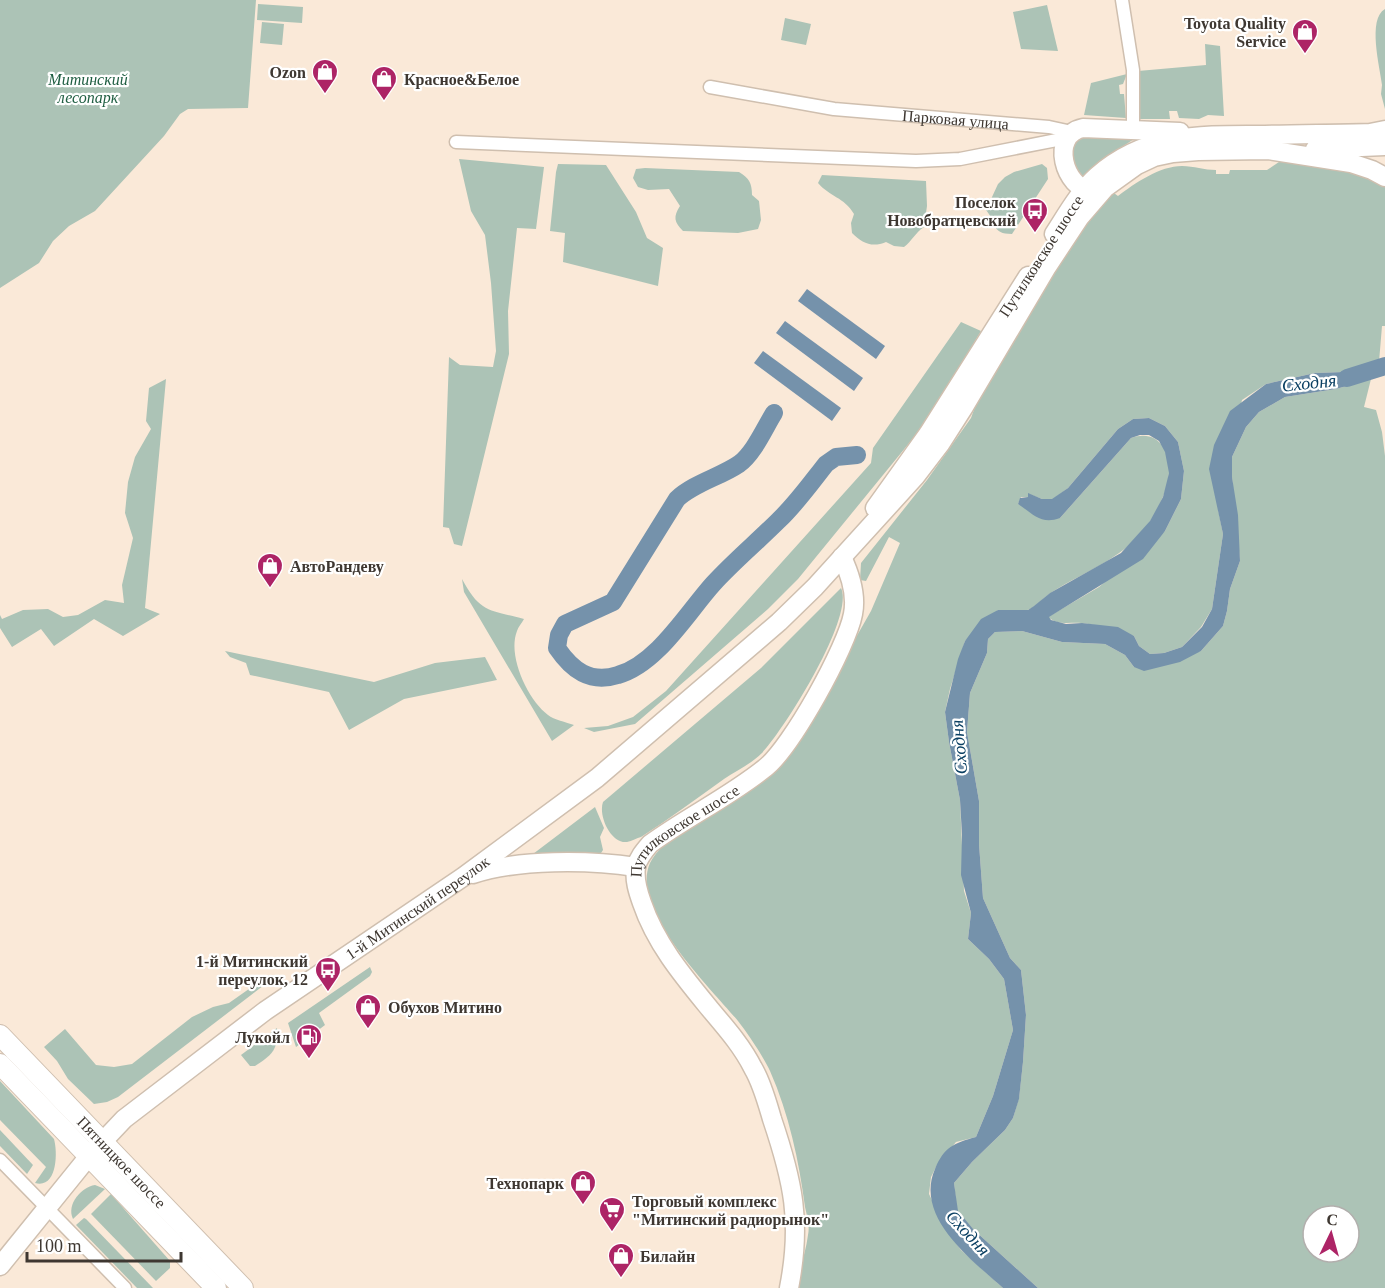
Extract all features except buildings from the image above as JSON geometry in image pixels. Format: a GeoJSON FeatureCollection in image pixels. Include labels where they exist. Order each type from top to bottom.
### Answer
{"type":"FeatureCollection","features":[{"type":"Feature","properties":{"kind":"main road","name":"Парковая улица"},"geometry":{"type":"LineString","coordinates":[[1069,135],[1083,128],[1169,130],[1199,135]]}},
{"type":"Feature","properties":{"kind":"main road","name":"Путилковское шоссе"},"geometry":{"type":"LineString","coordinates":[[842,557],[886,490],[928,434],[1084,190],[1112,164],[1148,145],[1199,135],[1380,132]]}},
{"type":"Feature","properties":{"kind":"main road"},"geometry":{"type":"LineString","coordinates":[[1069,135],[1064,148],[1066,168],[1070,175],[1084,190],[1097,192],[1105,188]]}},
{"type":"Feature","properties":{"kind":"main road"},"geometry":{"type":"LineString","coordinates":[[1268,150],[1385,146]]}},
{"type":"Feature","properties":{"kind":"main road","name":"Путилковское шоссе"},"geometry":{"type":"LineString","coordinates":[[842,557],[915,477],[941,443],[1047,267],[1080,217],[1105,188],[1137,165],[1154,157],[1173,153],[1268,150],[1351,163],[1385,177]]}},
{"type":"Feature","properties":{"kind":"main road","name":"Путилковское шоссе"},"geometry":{"type":"LineString","coordinates":[[789,1288],[795,1244],[795,1204],[787,1167],[754,1068],[733,1035],[680,972],[654,934],[635,880],[640,857],[650,844],[766,767],[794,734],[846,638],[854,614],[853,588],[842,557]]}},
{"type":"Feature","properties":{"kind":"main road","name":"1-й Митинский переулок"},"geometry":{"type":"LineString","coordinates":[[0,1266],[89,1156],[124,1119],[265,1011],[463,877],[597,778],[779,622],[842,557]]}},
{"type":"Feature","properties":{"kind":"main road"},"geometry":{"type":"LineString","coordinates":[[463,877],[496,868],[526,864],[609,863],[636,867]]}},
{"type":"Feature","properties":{"kind":"main road","name":"Пятницкое шоссе"},"geometry":{"type":"LineString","coordinates":[[0,1035],[243,1288]]}},
{"type":"Feature","properties":{"kind":"main road","name":"Пятницкое шоссе"},"geometry":{"type":"LineString","coordinates":[[0,1064],[216,1288]]}},
{"type":"Feature","properties":{"kind":"street"},"geometry":{"type":"LineString","coordinates":[[1122,0],[1133,70],[1133,129]]}},
{"type":"Feature","properties":{"kind":"street","name":"Парковая улица"},"geometry":{"type":"LineString","coordinates":[[710,87],[834,109],[1049,126],[1069,135]]}},
{"type":"Feature","properties":{"kind":"street"},"geometry":{"type":"LineString","coordinates":[[456,142],[916,161],[960,159],[1069,135]]}},
{"type":"Feature","properties":{"kind":"street"},"geometry":{"type":"LineString","coordinates":[[0,1160],[125,1288]]}},
{"type":"Feature","properties":{"kind":"green space","name":"Митинский лесопарк"},"geometry":{"type":"Polygon","coordinates":[[[0,0],[256,0],[248,108],[188,109],[180,114],[164,136],[95,211],[69,226],[53,241],[39,263],[0,288],[0,0]]]}},
{"type":"Feature","properties":{"kind":"green space"},"geometry":{"type":"Polygon","coordinates":[[[258,4],[303,7],[302,23],[257,20],[258,4]]]}},
{"type":"Feature","properties":{"kind":"green space"},"geometry":{"type":"Polygon","coordinates":[[[1047,5],[1058,51],[1021,49],[1013,12],[1047,5]]]}},
{"type":"Feature","properties":{"kind":"green space"},"geometry":{"type":"Polygon","coordinates":[[[1385,9],[1385,109],[1381,94],[1376,33],[1380,14],[1385,9]]]}},
{"type":"Feature","properties":{"kind":"green space"},"geometry":{"type":"Polygon","coordinates":[[[785,18],[811,24],[806,45],[781,40],[785,18]]]}},
{"type":"Feature","properties":{"kind":"green space"},"geometry":{"type":"Polygon","coordinates":[[[262,22],[284,24],[282,45],[260,43],[262,22]]]}},
{"type":"Feature","properties":{"kind":"green space"},"geometry":{"type":"Polygon","coordinates":[[[1205,44],[1220,46],[1224,116],[1208,115],[1199,119],[1179,118],[1177,111],[1169,111],[1170,119],[1139,119],[1138,71],[1206,65],[1205,44]]]}},
{"type":"Feature","properties":{"kind":"green space"},"geometry":{"type":"Polygon","coordinates":[[[1127,74],[1123,84],[1119,85],[1120,94],[1124,94],[1126,118],[1084,115],[1091,83],[1127,74]]]}},
{"type":"Feature","properties":{"kind":"green space"},"geometry":{"type":"Polygon","coordinates":[[[1087,134],[1137,137],[1098,163],[1082,178],[1074,167],[1072,155],[1076,143],[1087,134]]]}},
{"type":"Feature","properties":{"kind":"green space"},"geometry":{"type":"Polygon","coordinates":[[[459,159],[544,167],[536,229],[517,228],[508,311],[509,354],[462,546],[454,544],[449,528],[443,527],[449,357],[460,365],[493,367],[496,351],[485,235],[471,211],[459,159]]]}},
{"type":"Feature","properties":{"kind":"green space"},"geometry":{"type":"Polygon","coordinates":[[[1279,162],[1307,163],[1347,170],[1385,187],[1385,326],[1382,326],[1379,362],[1344,372],[1315,373],[1266,384],[1242,400],[1218,509],[1223,534],[1212,609],[1201,627],[1182,647],[1164,653],[1150,654],[1139,646],[1134,636],[1101,626],[1060,623],[1048,617],[1099,587],[1165,531],[1181,499],[1184,471],[1178,442],[1165,426],[1149,418],[1133,419],[1118,429],[1068,488],[1052,500],[1029,494],[1028,497],[1021,497],[1018,504],[1060,518],[1131,438],[1148,436],[1155,439],[1167,456],[1169,473],[1165,491],[1154,515],[1142,533],[1106,562],[1052,592],[1030,609],[998,610],[965,641],[950,689],[945,712],[960,800],[964,891],[971,913],[968,939],[989,959],[1004,979],[1013,1030],[993,1096],[976,1137],[956,1142],[937,1165],[931,1177],[929,1194],[947,1231],[961,1250],[1003,1288],[796,1288],[809,1232],[796,1155],[783,1104],[770,1071],[751,1039],[693,969],[661,925],[651,903],[647,882],[650,863],[671,839],[794,746],[871,611],[900,543],[889,537],[866,581],[860,580],[861,563],[927,480],[971,418],[979,396],[1059,257],[1111,191],[1118,196],[1148,176],[1174,167],[1216,170],[1216,174],[1229,174],[1230,170],[1267,170],[1279,162]]]}},
{"type":"Feature","properties":{"kind":"green space"},"geometry":{"type":"Polygon","coordinates":[[[558,164],[606,165],[636,212],[647,238],[663,248],[658,286],[563,262],[565,233],[550,231],[558,164]]]}},
{"type":"Feature","properties":{"kind":"green space"},"geometry":{"type":"Polygon","coordinates":[[[1042,164],[1047,168],[1048,179],[1012,234],[1005,234],[997,230],[986,210],[998,184],[1014,172],[1042,164]]]}},
{"type":"Feature","properties":{"kind":"green space"},"geometry":{"type":"Polygon","coordinates":[[[636,169],[739,172],[749,181],[752,195],[759,201],[761,220],[758,229],[738,233],[683,231],[676,219],[680,206],[669,189],[648,190],[638,187],[633,178],[636,169]]]}},
{"type":"Feature","properties":{"kind":"green space"},"geometry":{"type":"Polygon","coordinates":[[[822,175],[926,181],[927,206],[924,227],[904,247],[886,242],[876,245],[863,242],[852,233],[851,223],[854,214],[850,208],[818,183],[822,175]]]}},
{"type":"Feature","properties":{"kind":"green space"},"geometry":{"type":"Polygon","coordinates":[[[961,322],[981,331],[928,420],[798,579],[768,609],[635,724],[594,732],[584,728],[608,726],[633,717],[666,691],[871,463],[873,448],[961,322]]]}},
{"type":"Feature","properties":{"kind":"green space"},"geometry":{"type":"Polygon","coordinates":[[[166,379],[145,608],[160,614],[123,636],[94,619],[54,646],[41,629],[12,647],[0,628],[0,615],[2,619],[23,610],[48,609],[63,617],[78,615],[105,600],[124,603],[122,585],[133,538],[125,513],[128,482],[135,457],[151,429],[146,421],[149,388],[166,379]]]}},
{"type":"Feature","properties":{"kind":"green space"},"geometry":{"type":"Polygon","coordinates":[[[1371,379],[1364,407],[1376,410],[1385,456],[1385,1288],[1038,1288],[974,1230],[957,1211],[954,1183],[1005,1130],[1013,1118],[1019,1098],[1026,1015],[1021,970],[1010,958],[983,898],[979,801],[967,732],[970,693],[987,653],[988,639],[995,632],[1022,631],[1062,642],[1105,644],[1125,655],[1134,667],[1201,651],[1223,626],[1230,589],[1240,561],[1232,457],[1246,427],[1259,412],[1285,397],[1336,389],[1371,379]]]}},
{"type":"Feature","properties":{"kind":"green space"},"geometry":{"type":"Polygon","coordinates":[[[462,579],[474,598],[487,608],[524,619],[515,641],[517,665],[521,677],[533,699],[548,715],[574,725],[552,741],[464,592],[462,579]]]}},
{"type":"Feature","properties":{"kind":"green space"},"geometry":{"type":"Polygon","coordinates":[[[841,588],[843,602],[838,623],[828,647],[786,722],[762,753],[641,837],[627,842],[616,839],[604,821],[603,802],[761,668],[841,588]]]}},
{"type":"Feature","properties":{"kind":"green space"},"geometry":{"type":"Polygon","coordinates":[[[225,651],[374,682],[435,663],[485,657],[497,680],[404,699],[349,730],[329,692],[250,675],[246,663],[230,657],[225,651]]]}},
{"type":"Feature","properties":{"kind":"green space"},"geometry":{"type":"Polygon","coordinates":[[[595,807],[604,828],[600,837],[603,850],[599,856],[533,854],[595,807]]]}},
{"type":"Feature","properties":{"kind":"green space"},"geometry":{"type":"Polygon","coordinates":[[[370,967],[372,972],[370,976],[319,1013],[325,1025],[296,1047],[288,1023],[370,967]]]}},
{"type":"Feature","properties":{"kind":"green space"},"geometry":{"type":"Polygon","coordinates":[[[269,975],[272,979],[118,1097],[107,1102],[94,1104],[68,1079],[57,1061],[44,1047],[65,1029],[96,1065],[114,1067],[132,1064],[192,1017],[213,1007],[229,1003],[269,975]]]}},
{"type":"Feature","properties":{"kind":"green space"},"geometry":{"type":"Polygon","coordinates":[[[277,1028],[277,1042],[273,1051],[255,1066],[250,1066],[241,1055],[277,1028]]]}},
{"type":"Feature","properties":{"kind":"green space"},"geometry":{"type":"Polygon","coordinates":[[[0,1081],[54,1139],[56,1161],[48,1181],[35,1183],[46,1167],[0,1120],[0,1081]]]}},
{"type":"Feature","properties":{"kind":"green space"},"geometry":{"type":"Polygon","coordinates":[[[0,1130],[33,1165],[27,1174],[0,1146],[0,1130]]]}},
{"type":"Feature","properties":{"kind":"green space"},"geometry":{"type":"Polygon","coordinates":[[[95,1185],[105,1189],[73,1219],[71,1214],[76,1198],[85,1189],[95,1185]]]}},
{"type":"Feature","properties":{"kind":"green space"},"geometry":{"type":"Polygon","coordinates":[[[111,1194],[170,1261],[170,1268],[156,1281],[91,1214],[111,1194]]]}},
{"type":"Feature","properties":{"kind":"green space"},"geometry":{"type":"Polygon","coordinates":[[[84,1218],[153,1288],[137,1288],[76,1225],[84,1218]]]}},
{"type":"Feature","properties":{"kind":"water"},"geometry":{"type":"Polygon","coordinates":[[[807,289],[885,346],[876,359],[798,301],[807,289]]]}},
{"type":"Feature","properties":{"kind":"water"},"geometry":{"type":"Polygon","coordinates":[[[785,321],[863,378],[854,391],[776,333],[785,321]]]}},
{"type":"Feature","properties":{"kind":"water"},"geometry":{"type":"Polygon","coordinates":[[[763,351],[841,408],[832,421],[754,363],[763,351]]]}},
{"type":"Feature","properties":{"kind":"water"},"geometry":{"type":"Polygon","coordinates":[[[1369,365],[1371,379],[1336,389],[1285,397],[1259,412],[1246,427],[1232,457],[1240,561],[1230,589],[1223,626],[1201,651],[1180,662],[1144,671],[1134,667],[1125,655],[1105,644],[1062,642],[1022,631],[995,632],[988,639],[987,653],[970,693],[967,732],[979,801],[983,898],[1010,958],[1021,970],[1026,1015],[1019,1099],[1013,1118],[1005,1130],[954,1183],[958,1211],[974,1230],[1038,1288],[1003,1288],[949,1236],[932,1204],[931,1187],[938,1162],[951,1147],[976,1137],[993,1096],[1013,1030],[1004,979],[989,959],[968,939],[971,913],[961,875],[960,800],[945,712],[958,659],[965,641],[981,619],[998,610],[1028,610],[1050,593],[1121,553],[1150,521],[1163,497],[1169,473],[1165,452],[1159,441],[1149,435],[1131,438],[1060,518],[1048,520],[1038,517],[1018,504],[1020,498],[1028,497],[1028,493],[1042,499],[1052,499],[1068,488],[1118,429],[1133,419],[1149,418],[1165,426],[1178,442],[1184,471],[1181,499],[1165,531],[1143,559],[1049,617],[1051,620],[1066,624],[1082,623],[1118,627],[1134,636],[1139,646],[1150,654],[1164,653],[1182,647],[1202,627],[1212,609],[1223,534],[1209,469],[1214,445],[1230,411],[1266,384],[1315,373],[1344,372],[1369,365]]]}},
{"type":"Feature","properties":{"kind":"waterway","name":"Сходня"},"geometry":{"type":"LineString","coordinates":[[1347,378],[1385,366]]}},
{"type":"Feature","properties":{"kind":"waterway"},"geometry":{"type":"LineString","coordinates":[[774,413],[754,447],[739,464],[691,489],[677,499],[613,602],[565,624],[559,635],[557,648],[576,669],[590,676],[608,677],[632,669],[646,660],[670,636],[721,576],[791,507],[826,464],[836,457],[857,455]]}},
{"type":"Feature","properties":{"kind":"place","name":"Toyota Quality Service"},"geometry":{"type":"Point","coordinates":[1305,55]}},
{"type":"Feature","properties":{"kind":"place","name":"Ozon"},"geometry":{"type":"Point","coordinates":[325,95]}},
{"type":"Feature","properties":{"kind":"place","name":"Красное&Белое"},"geometry":{"type":"Point","coordinates":[384,102]}},
{"type":"Feature","properties":{"kind":"place","name":"Поселок Новобратцевский"},"geometry":{"type":"Point","coordinates":[1035,234]}},
{"type":"Feature","properties":{"kind":"place","name":"АвтоРандеву"},"geometry":{"type":"Point","coordinates":[270,589]}},
{"type":"Feature","properties":{"kind":"place","name":"1-й Митинский переулок, 12"},"geometry":{"type":"Point","coordinates":[328,993]}},
{"type":"Feature","properties":{"kind":"place","name":"Обухов Митино"},"geometry":{"type":"Point","coordinates":[368,1030]}},
{"type":"Feature","properties":{"kind":"place","name":"Лукойл"},"geometry":{"type":"Point","coordinates":[309,1060]}},
{"type":"Feature","properties":{"kind":"place","name":"Технопарк"},"geometry":{"type":"Point","coordinates":[583,1206]}},
{"type":"Feature","properties":{"kind":"place","name":"Торговый комплекс \"Митинский радиорынок\""},"geometry":{"type":"Point","coordinates":[612,1233]}},
{"type":"Feature","properties":{"kind":"place","name":"Билайн"},"geometry":{"type":"Point","coordinates":[621,1279]}}]}
